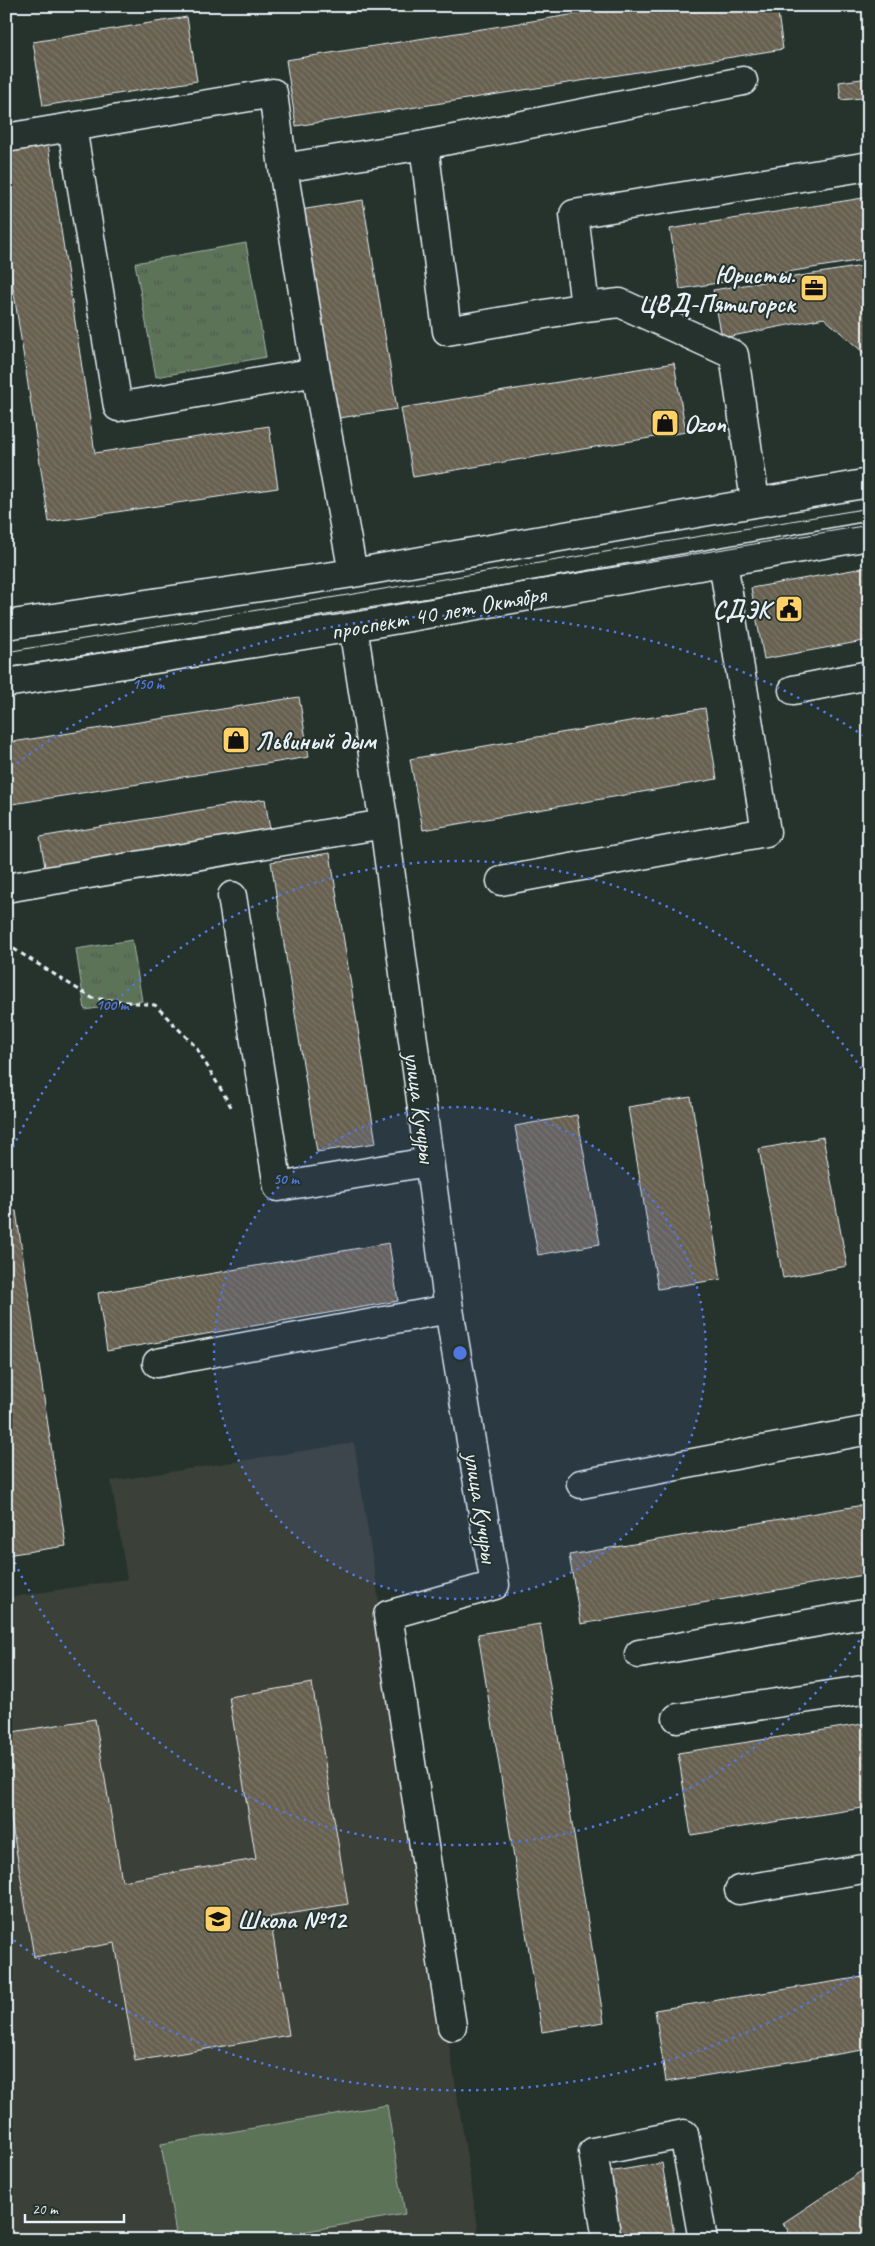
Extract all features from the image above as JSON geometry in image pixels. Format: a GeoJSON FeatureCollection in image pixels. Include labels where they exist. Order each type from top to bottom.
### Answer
{"type":"FeatureCollection","features":[{"type":"Feature","properties":{"kind":"street"},"geometry":{"type":"LineString","coordinates":[[282,168],[424,145],[743,80]]}},
{"type":"Feature","properties":{"kind":"street"},"geometry":{"type":"LineString","coordinates":[[6,138],[273,93],[282,168],[316,372],[353,573]]}},
{"type":"Feature","properties":{"kind":"street"},"geometry":{"type":"LineString","coordinates":[[72,127],[118,406],[316,372]]}},
{"type":"Feature","properties":{"kind":"street"},"geometry":{"type":"LineString","coordinates":[[424,145],[447,331],[620,303],[734,355],[755,501]]}},
{"type":"Feature","properties":{"kind":"street"},"geometry":{"type":"LineString","coordinates":[[585,308],[574,214],[869,166]]}},
{"type":"Feature","properties":{"kind":"street"},"geometry":{"type":"LineString","coordinates":[[6,625],[353,573],[755,501],[869,483]]}},
{"type":"Feature","properties":{"kind":"street","name":"проспект 40 лет Октября"},"geometry":{"type":"LineString","coordinates":[[6,683],[353,627],[869,536]]}},
{"type":"Feature","properties":{"kind":"street"},"geometry":{"type":"LineString","coordinates":[[500,881],[766,832],[723,562]]}},
{"type":"Feature","properties":{"kind":"street","name":"улица Кучуры"},"geometry":{"type":"LineString","coordinates":[[353,627],[384,824],[449,1309],[495,1585],[388,1615],[452,2026]]}},
{"type":"Feature","properties":{"kind":"street"},"geometry":{"type":"LineString","coordinates":[[793,690],[869,675]]}},
{"type":"Feature","properties":{"kind":"street"},"geometry":{"type":"LineString","coordinates":[[6,888],[384,824]]}},
{"type":"Feature","properties":{"kind":"street"},"geometry":{"type":"LineString","coordinates":[[232,896],[278,1187],[428,1162]]}},
{"type":"Feature","properties":{"kind":"street"},"geometry":{"type":"LineString","coordinates":[[157,1363],[449,1309]]}},
{"type":"Feature","properties":{"kind":"street"},"geometry":{"type":"LineString","coordinates":[[581,1484],[869,1430]]}},
{"type":"Feature","properties":{"kind":"street"},"geometry":{"type":"LineString","coordinates":[[639,1654],[869,1613]]}},
{"type":"Feature","properties":{"kind":"street"},"geometry":{"type":"LineString","coordinates":[[677,1718],[869,1689]]}},
{"type":"Feature","properties":{"kind":"street"},"geometry":{"type":"LineString","coordinates":[[740,1890],[869,1868]]}},
{"type":"Feature","properties":{"kind":"street"},"geometry":{"type":"LineString","coordinates":[[607,2240],[594,2152],[684,2134],[703,2240]]}},
{"type":"Feature","properties":{"kind":"path"},"geometry":{"type":"LineString","coordinates":[[6,944],[92,998],[155,1005],[196,1047],[236,1117]]}},
{"type":"Feature","properties":{"kind":"shaded area","name":"Школа №12"},"geometry":{"type":"Polygon","coordinates":[[[354,1443],[480,2240],[6,2240],[6,1598],[127,1579],[111,1481],[354,1443]]]}},
{"type":"Feature","properties":{"kind":"green space"},"geometry":{"type":"Polygon","coordinates":[[[246,243],[266,357],[156,377],[135,263],[246,243]]]}},
{"type":"Feature","properties":{"kind":"green space"},"geometry":{"type":"Polygon","coordinates":[[[132,940],[142,1001],[85,1010],[76,949],[132,940]]]}},
{"type":"Feature","properties":{"kind":"green space"},"geometry":{"type":"Polygon","coordinates":[[[387,2105],[405,2214],[256,2240],[177,2240],[161,2144],[387,2105]]]}},
{"type":"Feature","properties":{"kind":"building"},"geometry":{"type":"Polygon","coordinates":[[[627,6],[777,6],[783,49],[296,126],[286,60],[627,6]]]}},
{"type":"Feature","properties":{"kind":"building"},"geometry":{"type":"Polygon","coordinates":[[[187,17],[197,81],[43,106],[33,42],[187,17]]]}},
{"type":"Feature","properties":{"kind":"building"},"geometry":{"type":"Polygon","coordinates":[[[869,78],[869,121],[865,121],[862,98],[841,100],[839,82],[869,78]]]}},
{"type":"Feature","properties":{"kind":"building"},"geometry":{"type":"Polygon","coordinates":[[[48,144],[95,453],[269,426],[278,488],[49,522],[6,241],[6,150],[48,144]]]}},
{"type":"Feature","properties":{"kind":"building"},"geometry":{"type":"Polygon","coordinates":[[[869,197],[869,259],[680,289],[670,229],[869,197]]]}},
{"type":"Feature","properties":{"kind":"building"},"geometry":{"type":"Polygon","coordinates":[[[363,200],[397,409],[333,419],[300,210],[363,200]]]}},
{"type":"Feature","properties":{"kind":"building"},"geometry":{"type":"Polygon","coordinates":[[[869,265],[869,369],[865,354],[824,318],[722,338],[713,290],[869,265]]]}},
{"type":"Feature","properties":{"kind":"building"},"geometry":{"type":"Polygon","coordinates":[[[674,363],[686,432],[413,477],[401,408],[674,363]]]}},
{"type":"Feature","properties":{"kind":"building"},"geometry":{"type":"Polygon","coordinates":[[[869,567],[869,640],[764,659],[751,588],[869,567]]]}},
{"type":"Feature","properties":{"kind":"building"},"geometry":{"type":"Polygon","coordinates":[[[299,697],[309,757],[6,805],[6,743],[299,697]]]}},
{"type":"Feature","properties":{"kind":"building"},"geometry":{"type":"Polygon","coordinates":[[[705,708],[717,779],[423,830],[410,759],[705,708]]]}},
{"type":"Feature","properties":{"kind":"building"},"geometry":{"type":"Polygon","coordinates":[[[265,799],[270,830],[45,867],[40,837],[265,799]]]}},
{"type":"Feature","properties":{"kind":"building"},"geometry":{"type":"Polygon","coordinates":[[[330,853],[376,1143],[317,1152],[271,862],[330,853]]]}},
{"type":"Feature","properties":{"kind":"building"},"geometry":{"type":"Polygon","coordinates":[[[691,1097],[721,1279],[658,1289],[628,1107],[691,1097]]]}},
{"type":"Feature","properties":{"kind":"building"},"geometry":{"type":"Polygon","coordinates":[[[577,1115],[600,1244],[538,1255],[515,1126],[577,1115]]]}},
{"type":"Feature","properties":{"kind":"building"},"geometry":{"type":"Polygon","coordinates":[[[823,1137],[847,1266],[783,1278],[759,1149],[823,1137]]]}},
{"type":"Feature","properties":{"kind":"building"},"geometry":{"type":"Polygon","coordinates":[[[16,1211],[66,1546],[6,1555],[6,1212],[16,1211]]]}},
{"type":"Feature","properties":{"kind":"building"},"geometry":{"type":"Polygon","coordinates":[[[389,1243],[398,1301],[107,1351],[98,1293],[389,1243]]]}},
{"type":"Feature","properties":{"kind":"building"},"geometry":{"type":"Polygon","coordinates":[[[869,1504],[869,1574],[581,1624],[569,1555],[869,1504]]]}},
{"type":"Feature","properties":{"kind":"building"},"geometry":{"type":"Polygon","coordinates":[[[540,1624],[604,2022],[542,2032],[478,1634],[540,1624]]]}},
{"type":"Feature","properties":{"kind":"building"},"geometry":{"type":"Polygon","coordinates":[[[312,1683],[348,1904],[270,1917],[289,2035],[135,2061],[115,1943],[34,1957],[6,1789],[6,1733],[95,1719],[122,1881],[256,1859],[229,1697],[312,1683]]]}},
{"type":"Feature","properties":{"kind":"building"},"geometry":{"type":"Polygon","coordinates":[[[869,1723],[869,1807],[691,1835],[678,1753],[869,1723]]]}},
{"type":"Feature","properties":{"kind":"building"},"geometry":{"type":"Polygon","coordinates":[[[869,1976],[869,2049],[666,2082],[655,2010],[869,1976]]]}},
{"type":"Feature","properties":{"kind":"building"},"geometry":{"type":"Polygon","coordinates":[[[662,2163],[675,2240],[614,2240],[603,2173],[662,2163]]]}},
{"type":"Feature","properties":{"kind":"building"},"geometry":{"type":"Polygon","coordinates":[[[869,2166],[869,2240],[794,2240],[783,2223],[869,2166]]]}},
{"type":"Feature","properties":{"kind":"tram line"},"geometry":{"type":"LineString","coordinates":[[6,652],[869,508]]}},
{"type":"Feature","properties":{"kind":"tram line"},"geometry":{"type":"LineString","coordinates":[[6,668],[869,525]]}},
{"type":"Feature","properties":{"kind":"place","name":"Юристы. ЦВД-Пятигорск"},"geometry":{"type":"Point","coordinates":[814,288]}},
{"type":"Feature","properties":{"kind":"place","name":"Ozon"},"geometry":{"type":"Point","coordinates":[665,423]}},
{"type":"Feature","properties":{"kind":"place","name":"СДЭК"},"geometry":{"type":"Point","coordinates":[789,609]}},
{"type":"Feature","properties":{"kind":"place","name":"Львиный дым"},"geometry":{"type":"Point","coordinates":[236,740]}},
{"type":"Feature","properties":{"kind":"place","name":"Школа №12"},"geometry":{"type":"Point","coordinates":[218,1919]}}]}
